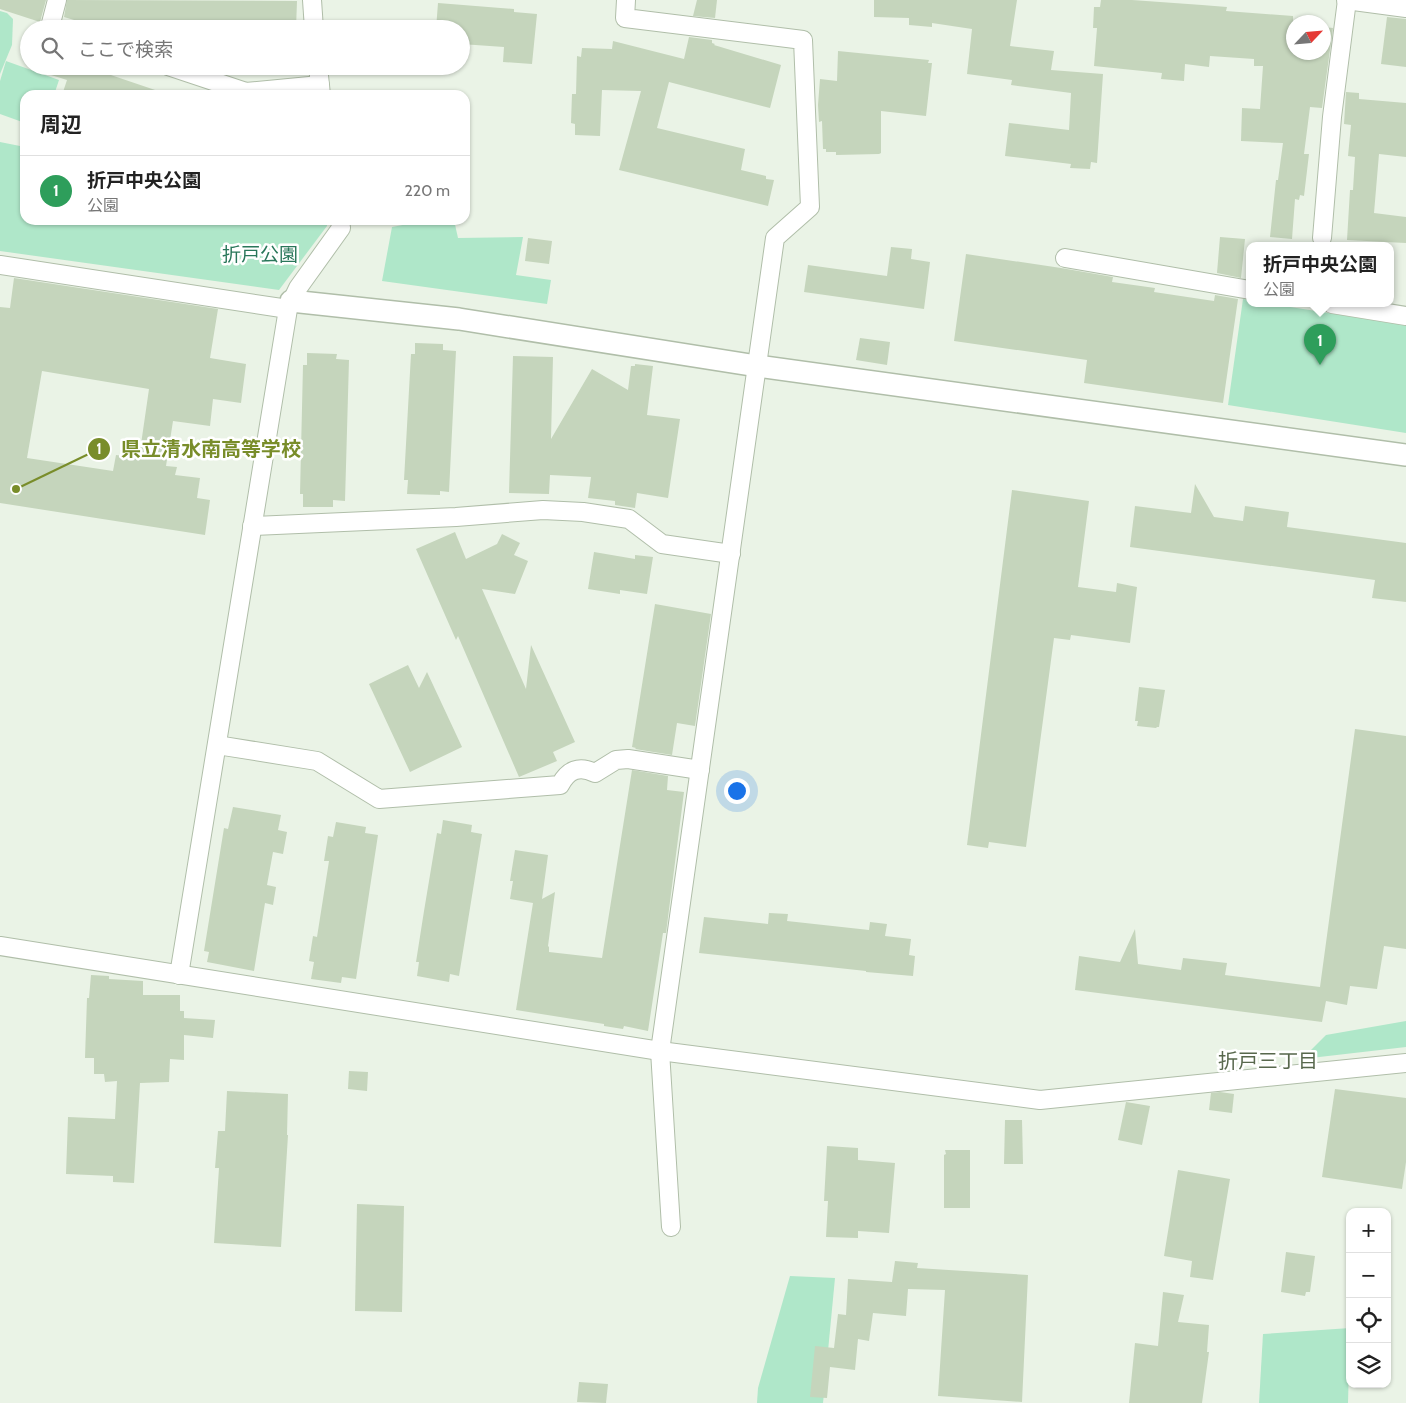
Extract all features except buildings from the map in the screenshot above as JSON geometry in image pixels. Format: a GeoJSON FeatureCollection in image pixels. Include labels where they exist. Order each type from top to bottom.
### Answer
{"type":"FeatureCollection","features":[{"type":"Feature","properties":{"kind":"street"},"geometry":{"type":"LineString","coordinates":[[52,20],[57,0]]}},
{"type":"Feature","properties":{"kind":"street"},"geometry":{"type":"LineString","coordinates":[[312,0],[313,20]]}},
{"type":"Feature","properties":{"kind":"street"},"geometry":{"type":"LineString","coordinates":[[626,0],[625,18],[803,40],[810,207],[775,238],[660,1051],[671,1228]]}},
{"type":"Feature","properties":{"kind":"street"},"geometry":{"type":"LineString","coordinates":[[1322,238],[1332,117],[1347,0],[1406,8]]}},
{"type":"Feature","properties":{"kind":"street"},"geometry":{"type":"LineString","coordinates":[[195,75],[240,90]]}},
{"type":"Feature","properties":{"kind":"street"},"geometry":{"type":"LineString","coordinates":[[319,75],[320,90]]}},
{"type":"Feature","properties":{"kind":"street"},"geometry":{"type":"LineString","coordinates":[[179,975],[289,305],[298,288],[341,228],[341,225]]}},
{"type":"Feature","properties":{"kind":"street"},"geometry":{"type":"LineString","coordinates":[[1065,258],[1246,289]]}},
{"type":"Feature","properties":{"kind":"street"},"geometry":{"type":"LineString","coordinates":[[0,265],[289,305],[458,319],[757,366],[1406,455]]}},
{"type":"Feature","properties":{"kind":"street"},"geometry":{"type":"LineString","coordinates":[[1350,307],[1406,316]]}},
{"type":"Feature","properties":{"kind":"street"},"geometry":{"type":"LineString","coordinates":[[252,526],[456,518],[543,510],[583,512],[629,519],[662,544],[731,554]]}},
{"type":"Feature","properties":{"kind":"street"},"geometry":{"type":"LineString","coordinates":[[217,745],[317,761],[380,800],[560,785],[565,775],[575,770],[587,769],[595,773],[616,760],[628,759],[700,770]]}},
{"type":"Feature","properties":{"kind":"street"},"geometry":{"type":"LineString","coordinates":[[0,946],[660,1051],[1040,1100],[1406,1063]]}},
{"type":"Feature","properties":{"kind":"green space"},"geometry":{"type":"Polygon","coordinates":[[[0,11],[7,13],[13,19],[12,45],[0,74],[0,11]]]}},
{"type":"Feature","properties":{"kind":"green space"},"geometry":{"type":"Polygon","coordinates":[[[6,61],[20,66],[20,75],[45,75],[59,80],[56,90],[20,90],[20,121],[0,114],[0,81],[6,61]]]}},
{"type":"Feature","properties":{"kind":"green space","name":"折戸公園"},"geometry":{"type":"Polygon","coordinates":[[[0,142],[20,146],[20,225],[327,225],[279,290],[0,251],[0,142]]]}},
{"type":"Feature","properties":{"kind":"green space"},"geometry":{"type":"Polygon","coordinates":[[[403,225],[455,225],[458,238],[523,237],[516,275],[551,280],[547,304],[382,281],[392,227],[403,225]]]}},
{"type":"Feature","properties":{"kind":"green space"},"geometry":{"type":"Polygon","coordinates":[[[1243,299],[1246,299],[1246,307],[1290,307],[1406,325],[1406,433],[1228,405],[1243,299]]]}},
{"type":"Feature","properties":{"kind":"green space"},"geometry":{"type":"Polygon","coordinates":[[[1406,1021],[1406,1047],[1302,1059],[1326,1035],[1406,1021]]]}},
{"type":"Feature","properties":{"kind":"green space"},"geometry":{"type":"Polygon","coordinates":[[[790,1276],[835,1278],[823,1403],[757,1403],[758,1388],[790,1276]]]}},
{"type":"Feature","properties":{"kind":"green space"},"geometry":{"type":"Polygon","coordinates":[[[1346,1328],[1346,1388],[1348,1388],[1348,1403],[1259,1403],[1263,1334],[1346,1328]]]}},
{"type":"Feature","properties":{"kind":"place","name":"折戸中央公園"},"geometry":{"type":"Point","coordinates":[1320,365]}},
{"type":"Feature","properties":{"kind":"place","name":"県立清水南高等学校"},"geometry":{"type":"Point","coordinates":[16,489]}},
{"type":"Feature","properties":{"kind":"district","name":"折戸三丁目"},"geometry":{"type":"Point","coordinates":[1268,1061]}}]}
